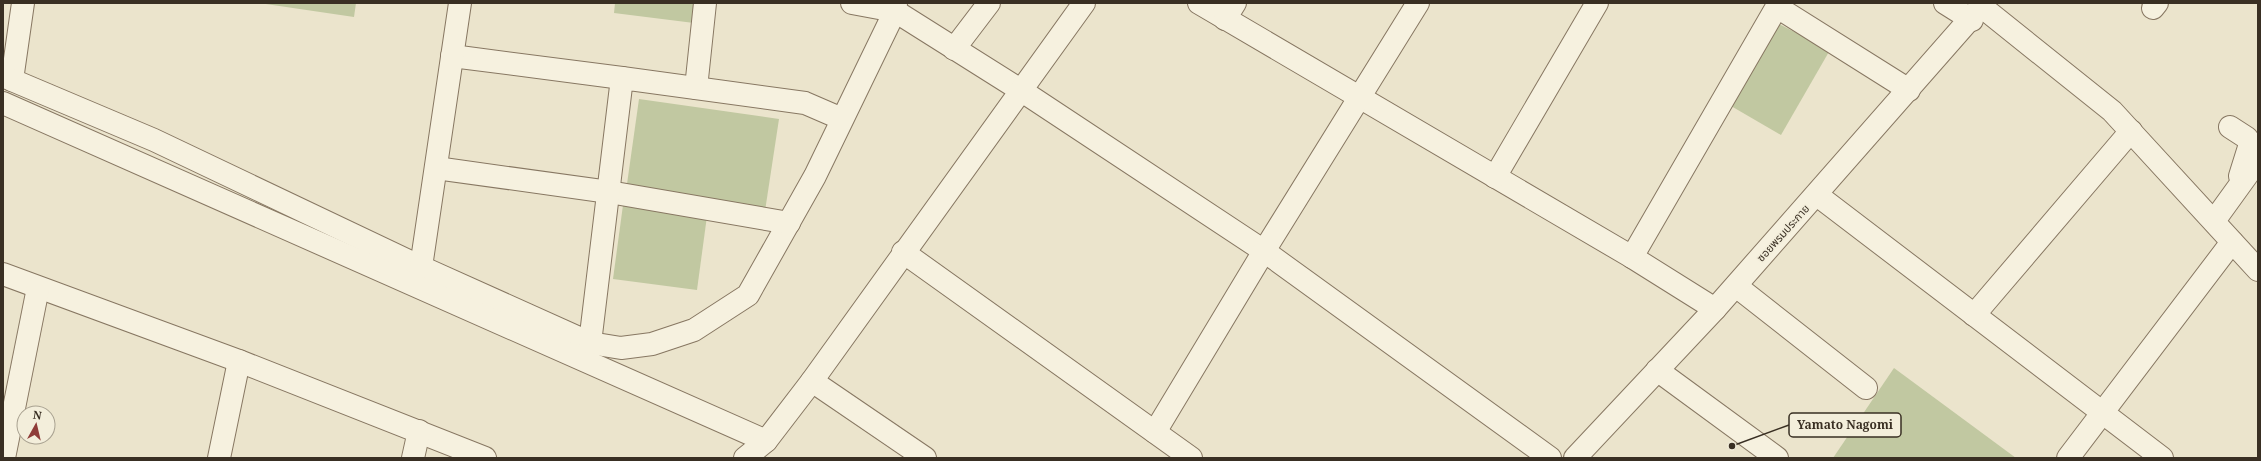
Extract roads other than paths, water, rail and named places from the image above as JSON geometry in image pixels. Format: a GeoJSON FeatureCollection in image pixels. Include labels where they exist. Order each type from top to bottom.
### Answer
{"type":"FeatureCollection","features":[{"type":"Feature","properties":{"kind":"street"},"geometry":{"type":"LineString","coordinates":[[23,3],[7,78],[154,140],[421,267],[590,344],[621,348],[652,344],[694,330],[748,295],[815,176],[895,7]]}},
{"type":"Feature","properties":{"kind":"street"},"geometry":{"type":"LineString","coordinates":[[421,267],[460,3]]}},
{"type":"Feature","properties":{"kind":"street"},"geometry":{"type":"LineString","coordinates":[[696,88],[705,3]]}},
{"type":"Feature","properties":{"kind":"street"},"geometry":{"type":"LineString","coordinates":[[852,3],[895,7],[954,49],[1022,91],[1264,251],[1550,458]]}},
{"type":"Feature","properties":{"kind":"street"},"geometry":{"type":"LineString","coordinates":[[954,49],[989,3]]}},
{"type":"Feature","properties":{"kind":"street"},"geometry":{"type":"LineString","coordinates":[[745,458],[766,441],[812,380],[903,252],[1022,91],[1084,3]]}},
{"type":"Feature","properties":{"kind":"street"},"geometry":{"type":"LineString","coordinates":[[1199,3],[1230,11],[1359,98],[1632,257],[1715,309]]}},
{"type":"Feature","properties":{"kind":"street"},"geometry":{"type":"LineString","coordinates":[[1155,432],[1264,251],[1418,3]]}},
{"type":"Feature","properties":{"kind":"street"},"geometry":{"type":"LineString","coordinates":[[1495,178],[1598,3]]}},
{"type":"Feature","properties":{"kind":"street"},"geometry":{"type":"LineString","coordinates":[[1945,3],[1979,10],[2112,111],[2258,270]]}},
{"type":"Feature","properties":{"kind":"street"},"geometry":{"type":"LineString","coordinates":[[1632,257],[1778,5],[1909,90]]}},
{"type":"Feature","properties":{"kind":"street","name":"ซอยพรมประกาย"},"geometry":{"type":"LineString","coordinates":[[1575,458],[1736,286],[1979,10]]}},
{"type":"Feature","properties":{"kind":"street"},"geometry":{"type":"LineString","coordinates":[[452,56],[805,103],[842,120]]}},
{"type":"Feature","properties":{"kind":"street"},"geometry":{"type":"LineString","coordinates":[[590,344],[622,78]]}},
{"type":"Feature","properties":{"kind":"street"},"geometry":{"type":"LineString","coordinates":[[3,103],[766,441]]}},
{"type":"Feature","properties":{"kind":"street"},"geometry":{"type":"LineString","coordinates":[[2230,127],[2247,138],[2250,144],[2241,170],[2242,182]]}},
{"type":"Feature","properties":{"kind":"street"},"geometry":{"type":"LineString","coordinates":[[1974,315],[2131,131]]}},
{"type":"Feature","properties":{"kind":"street"},"geometry":{"type":"LineString","coordinates":[[2214,221],[2258,160]]}},
{"type":"Feature","properties":{"kind":"street"},"geometry":{"type":"LineString","coordinates":[[436,168],[609,192],[789,223]]}},
{"type":"Feature","properties":{"kind":"street"},"geometry":{"type":"LineString","coordinates":[[1816,195],[2162,458]]}},
{"type":"Feature","properties":{"kind":"street"},"geometry":{"type":"LineString","coordinates":[[2068,458],[2232,242]]}},
{"type":"Feature","properties":{"kind":"street"},"geometry":{"type":"LineString","coordinates":[[903,252],[1191,458]]}},
{"type":"Feature","properties":{"kind":"street"},"geometry":{"type":"LineString","coordinates":[[3,274],[239,361],[485,458]]}},
{"type":"Feature","properties":{"kind":"street"},"geometry":{"type":"LineString","coordinates":[[1736,286],[1866,388]]}},
{"type":"Feature","properties":{"kind":"street"},"geometry":{"type":"LineString","coordinates":[[4,458],[38,288]]}},
{"type":"Feature","properties":{"kind":"street"},"geometry":{"type":"LineString","coordinates":[[219,458],[239,361]]}},
{"type":"Feature","properties":{"kind":"street"},"geometry":{"type":"LineString","coordinates":[[1657,370],[1777,458]]}},
{"type":"Feature","properties":{"kind":"street"},"geometry":{"type":"LineString","coordinates":[[812,380],[925,458]]}},
{"type":"Feature","properties":{"kind":"street"},"geometry":{"type":"LineString","coordinates":[[413,458],[419,431]]}},
{"type":"Feature","properties":{"kind":"place","name":"Yamato Nagomi"},"geometry":{"type":"Point","coordinates":[1732,446]}}]}
